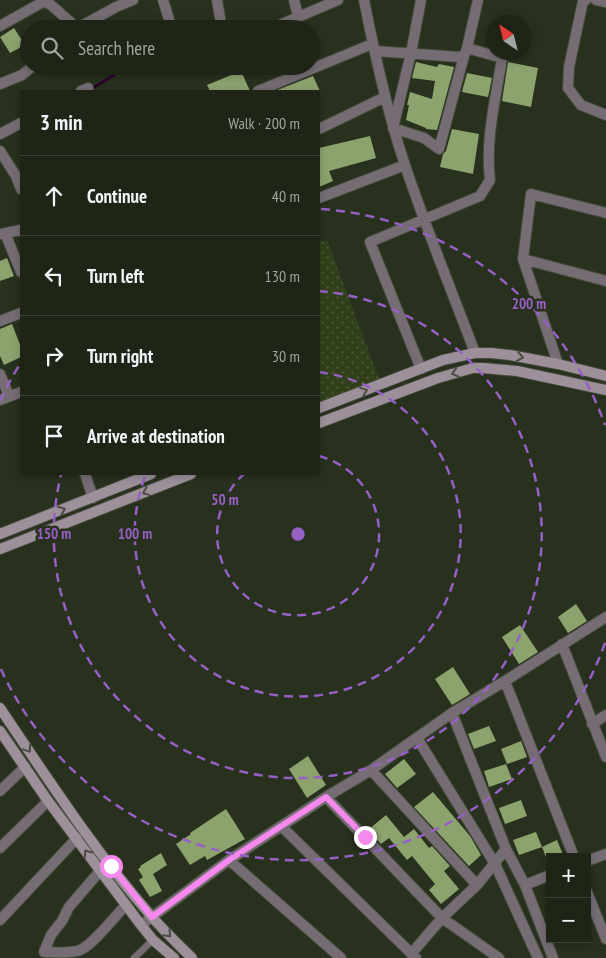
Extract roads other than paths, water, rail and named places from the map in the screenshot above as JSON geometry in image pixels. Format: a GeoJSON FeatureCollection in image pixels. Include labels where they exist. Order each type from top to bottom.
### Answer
{"type":"FeatureCollection","features":[{"type":"Feature","properties":{"kind":"street"},"geometry":{"type":"LineString","coordinates":[[92,20],[134,0]]}},
{"type":"Feature","properties":{"kind":"street"},"geometry":{"type":"LineString","coordinates":[[163,0],[169,20]]}},
{"type":"Feature","properties":{"kind":"street"},"geometry":{"type":"LineString","coordinates":[[217,0],[220,20]]}},
{"type":"Feature","properties":{"kind":"street"},"geometry":{"type":"LineString","coordinates":[[294,0],[298,16]]}},
{"type":"Feature","properties":{"kind":"street"},"geometry":{"type":"LineString","coordinates":[[289,20],[338,0]]}},
{"type":"Feature","properties":{"kind":"street"},"geometry":{"type":"LineString","coordinates":[[364,0],[393,128],[424,219],[475,354]]}},
{"type":"Feature","properties":{"kind":"street"},"geometry":{"type":"LineString","coordinates":[[393,128],[421,0]]}},
{"type":"Feature","properties":{"kind":"street"},"geometry":{"type":"LineString","coordinates":[[393,128],[424,138],[439,149],[478,0]]}},
{"type":"Feature","properties":{"kind":"street"},"geometry":{"type":"LineString","coordinates":[[586,0],[583,1],[569,67],[568,88],[581,105],[606,115]]}},
{"type":"Feature","properties":{"kind":"street"},"geometry":{"type":"LineString","coordinates":[[596,0],[606,2]]}},
{"type":"Feature","properties":{"kind":"street"},"geometry":{"type":"LineString","coordinates":[[0,26],[46,2],[51,4],[68,20]]}},
{"type":"Feature","properties":{"kind":"street"},"geometry":{"type":"LineString","coordinates":[[320,68],[374,48],[460,57],[465,52]]}},
{"type":"Feature","properties":{"kind":"street"},"geometry":{"type":"LineString","coordinates":[[421,369],[370,242],[480,196],[490,180],[488,147],[502,58],[465,52]]}},
{"type":"Feature","properties":{"kind":"street"},"geometry":{"type":"LineString","coordinates":[[0,84],[22,75]]}},
{"type":"Feature","properties":{"kind":"street"},"geometry":{"type":"LineString","coordinates":[[261,90],[301,75]]}},
{"type":"Feature","properties":{"kind":"street"},"geometry":{"type":"LineString","coordinates":[[320,128],[385,96]]}},
{"type":"Feature","properties":{"kind":"street"},"geometry":{"type":"LineString","coordinates":[[0,134],[20,124]]}},
{"type":"Feature","properties":{"kind":"street"},"geometry":{"type":"LineString","coordinates":[[0,151],[19,179]]}},
{"type":"Feature","properties":{"kind":"street"},"geometry":{"type":"LineString","coordinates":[[320,198],[405,165]]}},
{"type":"Feature","properties":{"kind":"street"},"geometry":{"type":"LineString","coordinates":[[558,364],[523,260],[531,194],[606,213]]}},
{"type":"Feature","properties":{"kind":"street"},"geometry":{"type":"LineString","coordinates":[[20,230],[3,233],[20,270]]}},
{"type":"Feature","properties":{"kind":"street"},"geometry":{"type":"LineString","coordinates":[[523,260],[606,281]]}},
{"type":"Feature","properties":{"kind":"street"},"geometry":{"type":"LineString","coordinates":[[0,322],[20,313]]}},
{"type":"Feature","properties":{"kind":"street"},"geometry":{"type":"LineString","coordinates":[[320,408],[443,360],[475,354],[500,353],[558,364],[606,376]]}},
{"type":"Feature","properties":{"kind":"street"},"geometry":{"type":"LineString","coordinates":[[320,423],[438,378],[473,368],[517,371],[606,390]]}},
{"type":"Feature","properties":{"kind":"street"},"geometry":{"type":"LineString","coordinates":[[0,374],[4,398],[20,392]]}},
{"type":"Feature","properties":{"kind":"street"},"geometry":{"type":"LineString","coordinates":[[85,475],[93,498]]}},
{"type":"Feature","properties":{"kind":"street"},"geometry":{"type":"LineString","coordinates":[[0,534],[149,475]]}},
{"type":"Feature","properties":{"kind":"street"},"geometry":{"type":"LineString","coordinates":[[0,548],[188,475]]}},
{"type":"Feature","properties":{"kind":"street"},"geometry":{"type":"LineString","coordinates":[[141,925],[229,860],[371,770],[452,713],[606,617]]}},
{"type":"Feature","properties":{"kind":"street"},"geometry":{"type":"LineString","coordinates":[[562,644],[606,757]]}},
{"type":"Feature","properties":{"kind":"street"},"geometry":{"type":"LineString","coordinates":[[505,681],[572,853]]}},
{"type":"Feature","properties":{"kind":"street"},"geometry":{"type":"LineString","coordinates":[[0,708],[76,819],[111,866],[152,917],[192,958]]}},
{"type":"Feature","properties":{"kind":"street"},"geometry":{"type":"LineString","coordinates":[[452,713],[506,849],[525,885],[553,958]]}},
{"type":"Feature","properties":{"kind":"street"},"geometry":{"type":"LineString","coordinates":[[592,724],[606,715]]}},
{"type":"Feature","properties":{"kind":"street"},"geometry":{"type":"LineString","coordinates":[[1,736],[141,925],[153,940],[174,958]]}},
{"type":"Feature","properties":{"kind":"street"},"geometry":{"type":"LineString","coordinates":[[417,738],[495,864],[538,958]]}},
{"type":"Feature","properties":{"kind":"street"},"geometry":{"type":"LineString","coordinates":[[0,791],[25,767]]}},
{"type":"Feature","properties":{"kind":"street"},"geometry":{"type":"LineString","coordinates":[[371,770],[477,885]]}},
{"type":"Feature","properties":{"kind":"street"},"geometry":{"type":"LineString","coordinates":[[326,797],[442,918],[498,958]]}},
{"type":"Feature","properties":{"kind":"street"},"geometry":{"type":"LineString","coordinates":[[0,848],[48,801]]}},
{"type":"Feature","properties":{"kind":"street"},"geometry":{"type":"LineString","coordinates":[[281,826],[414,956],[442,918],[477,885],[506,849]]}},
{"type":"Feature","properties":{"kind":"street"},"geometry":{"type":"LineString","coordinates":[[0,920],[77,838]]}},
{"type":"Feature","properties":{"kind":"street"},"geometry":{"type":"LineString","coordinates":[[591,860],[606,854]]}},
{"type":"Feature","properties":{"kind":"street"},"geometry":{"type":"LineString","coordinates":[[229,860],[341,958]]}},
{"type":"Feature","properties":{"kind":"street"},"geometry":{"type":"LineString","coordinates":[[100,871],[69,908],[62,921],[50,935],[44,952],[80,950],[92,943],[126,905]]}},
{"type":"Feature","properties":{"kind":"street"},"geometry":{"type":"LineString","coordinates":[[525,885],[546,877]]}},
{"type":"Feature","properties":{"kind":"street"},"geometry":{"type":"LineString","coordinates":[[589,898],[606,939]]}},
{"type":"Feature","properties":{"kind":"lane"},"geometry":{"type":"LineString","coordinates":[[134,958],[153,940]]}},
{"type":"Feature","properties":{"kind":"waterway"},"geometry":{"type":"LineString","coordinates":[[91,89],[114,75]]}}]}
